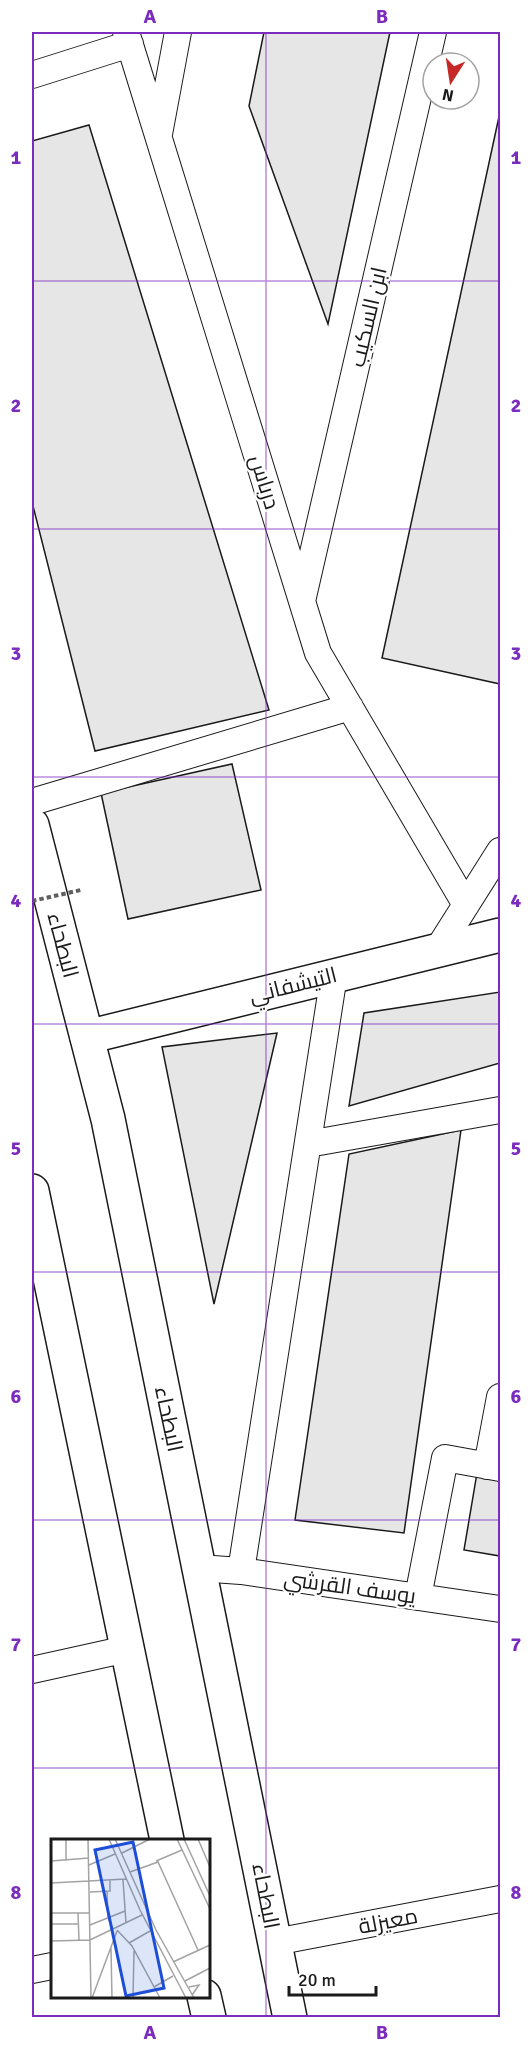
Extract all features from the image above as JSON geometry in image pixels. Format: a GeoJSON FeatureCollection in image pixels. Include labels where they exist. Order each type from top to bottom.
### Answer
{"type":"FeatureCollection","features":[{"type":"Feature","properties":{"kind":"main road","name":"البطحاء"},"geometry":{"type":"LineString","coordinates":[[32,825],[108,1119],[290,2018]]}},
{"type":"Feature","properties":{"kind":"main road","name":"التيشفاني"},"geometry":{"type":"LineString","coordinates":[[87,1037],[501,935]]}},
{"type":"Feature","properties":{"kind":"main road"},"geometry":{"type":"LineString","coordinates":[[32,1191],[167,1839]]}},
{"type":"Feature","properties":{"kind":"main road"},"geometry":{"type":"LineString","coordinates":[[204,1998],[209,2018]]}},
{"type":"Feature","properties":{"kind":"street"},"geometry":{"type":"LineString","coordinates":[[159,137],[178,32]]}},
{"type":"Feature","properties":{"kind":"street","name":"ابن السكيب"},"geometry":{"type":"LineString","coordinates":[[302,602],[433,32]]}},
{"type":"Feature","properties":{"kind":"street"},"geometry":{"type":"LineString","coordinates":[[32,75],[128,38]]}},
{"type":"Feature","properties":{"kind":"street","name":"درباس"},"geometry":{"type":"LineString","coordinates":[[128,38],[318,652],[466,905]]}},
{"type":"Feature","properties":{"kind":"street"},"geometry":{"type":"LineString","coordinates":[[32,802],[350,707]]}},
{"type":"Feature","properties":{"kind":"street"},"geometry":{"type":"LineString","coordinates":[[438,949],[501,851]]}},
{"type":"Feature","properties":{"kind":"street"},"geometry":{"type":"LineString","coordinates":[[241,1571],[334,975]]}},
{"type":"Feature","properties":{"kind":"street"},"geometry":{"type":"LineString","coordinates":[[308,1144],[501,1110]]}},
{"type":"Feature","properties":{"kind":"street"},"geometry":{"type":"LineString","coordinates":[[418,1597],[445,1458],[494,1467],[501,1397]]}},
{"type":"Feature","properties":{"kind":"street","name":"يوسف القرشي"},"geometry":{"type":"LineString","coordinates":[[199,1568],[241,1571],[501,1609]]}},
{"type":"Feature","properties":{"kind":"street"},"geometry":{"type":"LineString","coordinates":[[32,1670],[127,1648]]}},
{"type":"Feature","properties":{"kind":"street","name":"معيزلة"},"geometry":{"type":"LineString","coordinates":[[275,1942],[501,1899]]}},
{"type":"Feature","properties":{"kind":"street"},"geometry":{"type":"LineString","coordinates":[[32,1970],[51,1966]]}},
{"type":"Feature","properties":{"kind":"path"},"geometry":{"type":"LineString","coordinates":[[32,901],[81,890]]}},
{"type":"Feature","properties":{"kind":"building"},"geometry":{"type":"Polygon","coordinates":[[[264,32],[390,32],[328,324],[249,106],[264,32]]]}},
{"type":"Feature","properties":{"kind":"building"},"geometry":{"type":"Polygon","coordinates":[[[500,112],[500,684],[382,658],[500,112]]]}},
{"type":"Feature","properties":{"kind":"building"},"geometry":{"type":"Polygon","coordinates":[[[89,125],[269,710],[95,751],[32,502],[32,141],[89,125]]]}},
{"type":"Feature","properties":{"kind":"building"},"geometry":{"type":"Polygon","coordinates":[[[232,764],[261,890],[128,919],[101,793],[232,764]]]}},
{"type":"Feature","properties":{"kind":"building"},"geometry":{"type":"Polygon","coordinates":[[[500,992],[500,1063],[349,1106],[364,1013],[500,992]]]}},
{"type":"Feature","properties":{"kind":"building"},"geometry":{"type":"Polygon","coordinates":[[[277,1033],[214,1304],[162,1047],[277,1033]]]}},
{"type":"Feature","properties":{"kind":"building"},"geometry":{"type":"Polygon","coordinates":[[[461,1130],[404,1533],[295,1520],[349,1154],[461,1130]]]}},
{"type":"Feature","properties":{"kind":"building"},"geometry":{"type":"Polygon","coordinates":[[[477,1473],[500,1477],[500,1556],[464,1550],[477,1473]]]}}]}
